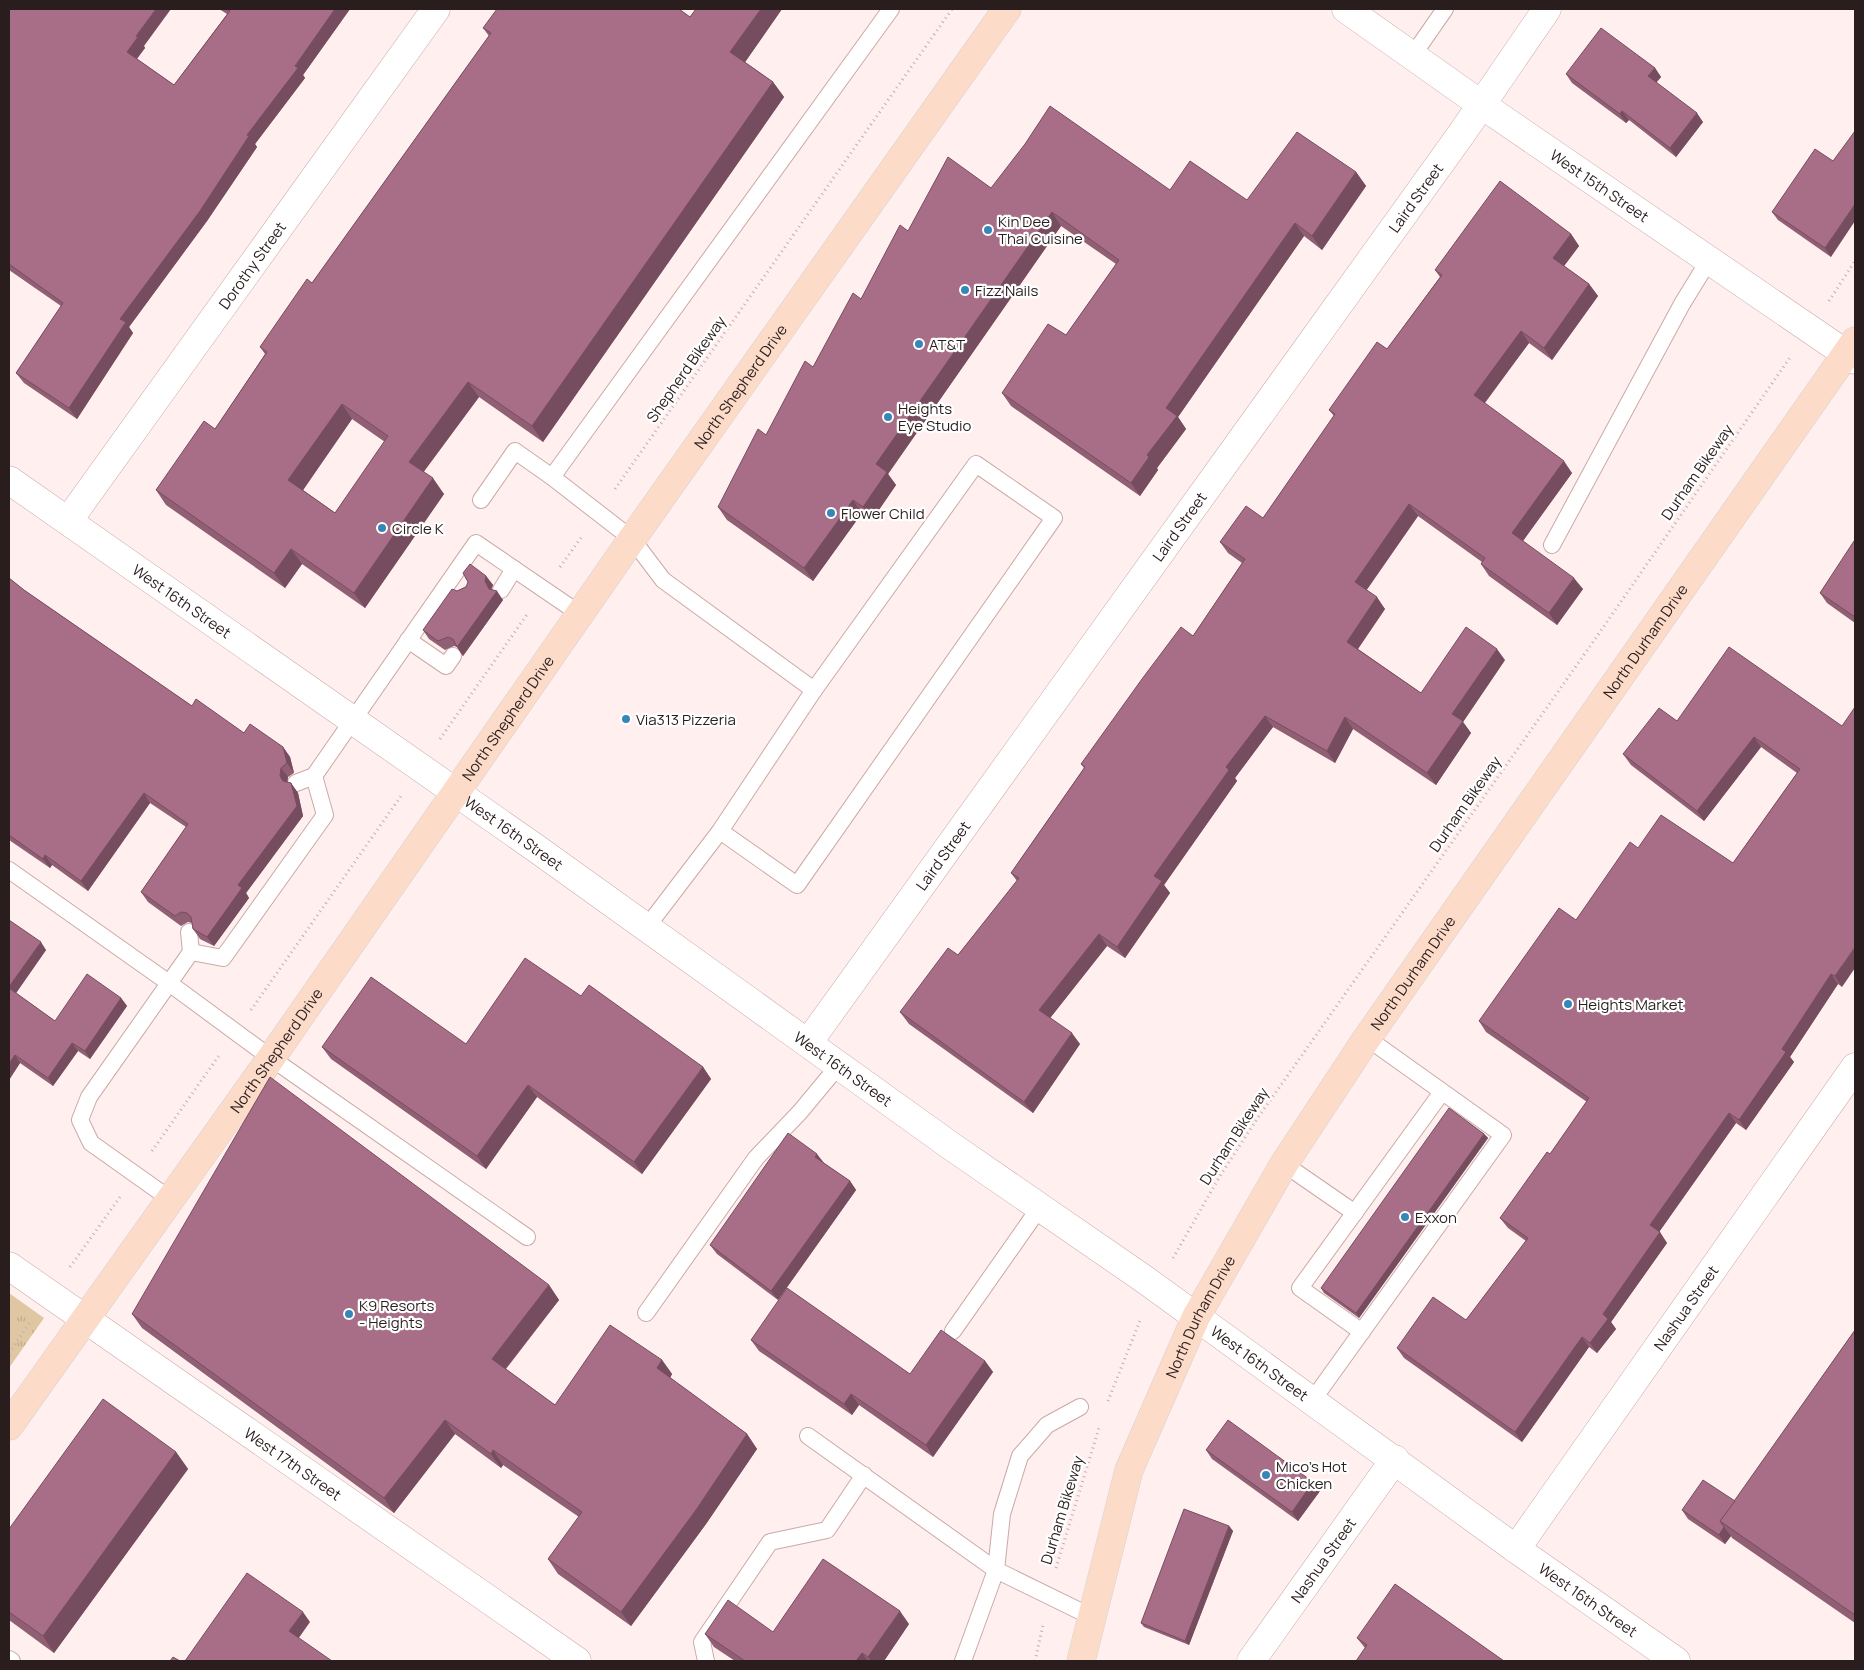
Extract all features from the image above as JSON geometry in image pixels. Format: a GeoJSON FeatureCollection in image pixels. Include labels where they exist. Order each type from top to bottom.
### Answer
{"type":"FeatureCollection","features":[{"type":"Feature","properties":{"kind":"main road","name":"North Shepherd Drive"},"geometry":{"type":"LineString","coordinates":[[9,1426],[271,1058],[632,539],[1007,9]]}},
{"type":"Feature","properties":{"kind":"main road","name":"North Durham Drive"},"geometry":{"type":"LineString","coordinates":[[1081,1661],[1129,1470],[1196,1317],[1284,1164],[1368,1038],[1852,352]]}},
{"type":"Feature","properties":{"kind":"street","name":"Dorothy Street"},"geometry":{"type":"LineString","coordinates":[[68,521],[436,9]]}},
{"type":"Feature","properties":{"kind":"street","name":"West 15th Street"},"geometry":{"type":"LineString","coordinates":[[1346,9],[1482,105],[1709,260],[1852,352]]}},
{"type":"Feature","properties":{"kind":"street","name":"Laird Street"},"geometry":{"type":"LineString","coordinates":[[808,1043],[1482,105],[1547,9]]}},
{"type":"Feature","properties":{"kind":"street","name":"West 16th Street"},"geometry":{"type":"LineString","coordinates":[[9,480],[457,792],[1676,1661]]}},
{"type":"Feature","properties":{"kind":"street","name":"Nashua Street"},"geometry":{"type":"LineString","coordinates":[[1516,1548],[1855,1067]]}},
{"type":"Feature","properties":{"kind":"street","name":"West 17th Street"},"geometry":{"type":"LineString","coordinates":[[9,1266],[577,1661]]}},
{"type":"Feature","properties":{"kind":"street","name":"Nashua Street"},"geometry":{"type":"LineString","coordinates":[[1251,1661],[1395,1459]]}},
{"type":"Feature","properties":{"kind":"lane"},"geometry":{"type":"LineString","coordinates":[[552,477],[890,9]]}},
{"type":"Feature","properties":{"kind":"lane"},"geometry":{"type":"LineString","coordinates":[[1413,55],[1446,9]]}},
{"type":"Feature","properties":{"kind":"lane"},"geometry":{"type":"LineString","coordinates":[[1552,545],[1682,304],[1709,260]]}},
{"type":"Feature","properties":{"kind":"lane"},"geometry":{"type":"LineString","coordinates":[[481,500],[515,451],[599,512],[632,539],[663,580],[814,690]]}},
{"type":"Feature","properties":{"kind":"lane"},"geometry":{"type":"LineString","coordinates":[[646,928],[720,830],[814,690],[976,464],[1054,518],[797,885],[720,830]]}},
{"type":"Feature","properties":{"kind":"lane"},"geometry":{"type":"LineString","coordinates":[[296,783],[314,776],[408,640],[433,619],[450,580],[476,543],[580,614]]}},
{"type":"Feature","properties":{"kind":"lane"},"geometry":{"type":"LineString","coordinates":[[500,590],[514,569]]}},
{"type":"Feature","properties":{"kind":"lane"},"geometry":{"type":"LineString","coordinates":[[450,580],[464,590]]}},
{"type":"Feature","properties":{"kind":"lane"},"geometry":{"type":"LineString","coordinates":[[408,640],[446,666],[453,656]]}},
{"type":"Feature","properties":{"kind":"lane"},"geometry":{"type":"LineString","coordinates":[[191,952],[223,958],[326,815],[314,776]]}},
{"type":"Feature","properties":{"kind":"lane"},"geometry":{"type":"LineString","coordinates":[[9,870],[271,1058],[527,1237]]}},
{"type":"Feature","properties":{"kind":"lane"},"geometry":{"type":"LineString","coordinates":[[170,1199],[91,1143],[80,1120],[89,1097],[191,952],[189,932]]}},
{"type":"Feature","properties":{"kind":"lane"},"geometry":{"type":"LineString","coordinates":[[1312,1401],[1504,1135],[1368,1038]]}},
{"type":"Feature","properties":{"kind":"lane"},"geometry":{"type":"LineString","coordinates":[[646,1313],[756,1158],[800,1112],[839,1065]]}},
{"type":"Feature","properties":{"kind":"lane"},"geometry":{"type":"LineString","coordinates":[[1362,1332],[1300,1288],[1442,1092]]}},
{"type":"Feature","properties":{"kind":"lane"},"geometry":{"type":"LineString","coordinates":[[1284,1164],[1355,1213]]}},
{"type":"Feature","properties":{"kind":"lane"},"geometry":{"type":"LineString","coordinates":[[953,1331],[1040,1207]]}},
{"type":"Feature","properties":{"kind":"lane"},"geometry":{"type":"LineString","coordinates":[[963,1661],[996,1570],[1002,1514],[1020,1456],[1047,1425],[1080,1407]]}},
{"type":"Feature","properties":{"kind":"lane"},"geometry":{"type":"LineString","coordinates":[[808,1436],[996,1570],[1092,1617]]}},
{"type":"Feature","properties":{"kind":"lane"},"geometry":{"type":"LineString","coordinates":[[706,1661],[702,1642],[770,1542],[827,1530],[864,1475]]}},
{"type":"Feature","properties":{"kind":"path","name":"Shepherd Bikeway"},"geometry":{"type":"LineString","coordinates":[[438,742],[952,9]]}},
{"type":"Feature","properties":{"kind":"path"},"geometry":{"type":"LineString","coordinates":[[1829,301],[1855,262]]}},
{"type":"Feature","properties":{"kind":"path","name":"Durham Bikeway"},"geometry":{"type":"LineString","coordinates":[[1170,1264],[1220,1176],[1257,1119],[1599,634],[1787,362]]}},
{"type":"Feature","properties":{"kind":"path"},"geometry":{"type":"LineString","coordinates":[[1106,1408],[1144,1312]]}},
{"type":"Feature","properties":{"kind":"path"},"geometry":{"type":"LineString","coordinates":[[9,1353],[30,1324]]}},
{"type":"Feature","properties":{"kind":"path","name":"Durham Bikeway"},"geometry":{"type":"LineString","coordinates":[[1035,1661],[1060,1554],[1100,1426]]}},
{"type":"Feature","properties":{"kind":"green space"},"geometry":{"type":"Polygon","coordinates":[[[9,1293],[44,1318],[9,1368],[9,1293]]]}},
{"type":"Feature","properties":{"kind":"building"},"geometry":{"type":"Polygon","coordinates":[[[9,9],[156,9],[127,52],[174,85],[230,11],[226,9],[335,9],[295,66],[298,68],[247,135],[249,136],[200,211],[120,319],[126,322],[69,408],[16,373],[63,303],[9,264],[9,9]]]}},
{"type":"Feature","properties":{"kind":"building"},"geometry":{"type":"Polygon","coordinates":[[[497,9],[679,9],[690,17],[696,9],[761,9],[730,52],[773,82],[532,426],[468,382],[409,462],[433,478],[354,593],[291,549],[274,573],[156,490],[204,421],[215,429],[267,352],[260,347],[307,279],[312,283],[491,33],[483,28],[497,9]],[[342,404],[288,480],[335,513],[388,436],[342,404]]]}},
{"type":"Feature","properties":{"kind":"building"},"geometry":{"type":"Polygon","coordinates":[[[1601,28],[1655,68],[1648,76],[1697,113],[1670,148],[1622,111],[1620,114],[1566,74],[1601,28]]]}},
{"type":"Feature","properties":{"kind":"building"},"geometry":{"type":"Polygon","coordinates":[[[1050,106],[1170,190],[1190,161],[1247,200],[1297,132],[1356,172],[1312,236],[1295,223],[1166,408],[1177,416],[1147,455],[1149,457],[1131,483],[1002,393],[1048,324],[1066,335],[1119,260],[1052,212],[876,464],[887,472],[863,507],[853,500],[804,568],[718,507],[758,429],[766,435],[805,361],[813,367],[853,293],[861,299],[900,225],[908,231],[948,157],[991,188],[1025,144],[1050,106]]]}},
{"type":"Feature","properties":{"kind":"building"},"geometry":{"type":"Polygon","coordinates":[[[1855,131],[1855,204],[1825,248],[1772,212],[1815,149],[1833,161],[1855,131]]]}},
{"type":"Feature","properties":{"kind":"building"},"geometry":{"type":"Polygon","coordinates":[[[1500,181],[1571,234],[1553,258],[1589,284],[1544,348],[1521,331],[1474,395],[1564,461],[1512,533],[1574,578],[1549,613],[1481,564],[1485,558],[1409,504],[1355,582],[1377,597],[1347,642],[1421,693],[1466,627],[1497,649],[1452,714],[1463,721],[1427,773],[1345,717],[1327,751],[1265,716],[1226,767],[1229,770],[1154,876],[1162,881],[1117,947],[1099,934],[1039,1010],[1072,1033],[1024,1102],[900,1012],[948,948],[958,955],[1019,878],[1011,873],[1085,767],[1081,764],[1181,627],[1193,636],[1245,559],[1220,542],[1246,506],[1263,518],[1335,414],[1329,410],[1377,342],[1387,349],[1442,275],[1435,270],[1500,181]]]}},
{"type":"Feature","properties":{"kind":"building"},"geometry":{"type":"Polygon","coordinates":[[[1855,542],[1855,617],[1820,593],[1855,542]]]}},
{"type":"Feature","properties":{"kind":"building"},"geometry":{"type":"Polygon","coordinates":[[[470,564],[486,576],[485,581],[489,589],[497,591],[457,647],[453,639],[448,637],[438,641],[423,630],[452,589],[457,591],[466,587],[468,582],[463,573],[470,564]]]}},
{"type":"Feature","properties":{"kind":"building"},"geometry":{"type":"Polygon","coordinates":[[[9,578],[192,706],[196,699],[244,733],[250,724],[283,747],[287,763],[281,768],[280,776],[283,781],[291,783],[297,806],[238,885],[242,888],[207,937],[193,929],[191,917],[187,913],[181,912],[175,916],[141,892],[188,824],[144,793],[81,881],[45,855],[43,859],[9,835],[9,578]]]}},
{"type":"Feature","properties":{"kind":"building"},"geometry":{"type":"Polygon","coordinates":[[[1729,647],[1842,726],[1855,707],[1855,947],[1835,976],[1831,974],[1782,1049],[1786,1052],[1739,1120],[1729,1113],[1650,1225],[1660,1232],[1603,1314],[1608,1319],[1590,1343],[1582,1337],[1515,1432],[1397,1348],[1433,1297],[1466,1320],[1528,1238],[1500,1218],[1547,1152],[1550,1154],[1589,1098],[1479,1021],[1559,908],[1576,920],[1630,842],[1638,848],[1661,815],[1733,863],[1800,769],[1754,737],[1697,811],[1623,754],[1659,708],[1677,721],[1729,647]]]}},
{"type":"Feature","properties":{"kind":"building"},"geometry":{"type":"Polygon","coordinates":[[[9,920],[41,942],[9,987],[9,920]]]}},
{"type":"Feature","properties":{"kind":"building"},"geometry":{"type":"Polygon","coordinates":[[[525,958],[581,996],[589,985],[703,1067],[634,1162],[528,1085],[477,1156],[322,1047],[371,977],[466,1044],[525,958]]]}},
{"type":"Feature","properties":{"kind":"building"},"geometry":{"type":"Polygon","coordinates":[[[87,974],[121,998],[85,1051],[72,1043],[48,1078],[15,1055],[9,1064],[9,988],[55,1021],[87,974]]]}},
{"type":"Feature","properties":{"kind":"building","name":"K9 Resorts - Heights"},"geometry":{"type":"Polygon","coordinates":[[[270,1077],[549,1285],[492,1359],[555,1405],[610,1325],[662,1360],[657,1368],[747,1434],[696,1510],[621,1612],[548,1559],[582,1512],[493,1450],[491,1454],[445,1420],[384,1498],[132,1314],[270,1077]]]}},
{"type":"Feature","properties":{"kind":"building","name":"Exxon"},"geometry":{"type":"Polygon","coordinates":[[[1449,1108],[1484,1134],[1356,1313],[1321,1288],[1449,1108]]]}},
{"type":"Feature","properties":{"kind":"building"},"geometry":{"type":"Polygon","coordinates":[[[788,1133],[817,1154],[815,1157],[850,1181],[771,1291],[710,1245],[788,1133]]]}},
{"type":"Feature","properties":{"kind":"building"},"geometry":{"type":"Polygon","coordinates":[[[787,1288],[910,1374],[941,1330],[985,1361],[926,1445],[851,1394],[844,1404],[751,1340],[787,1288]]]}},
{"type":"Feature","properties":{"kind":"building"},"geometry":{"type":"Polygon","coordinates":[[[1855,1330],[1855,1615],[1720,1521],[1855,1330]]]}},
{"type":"Feature","properties":{"kind":"building"},"geometry":{"type":"Polygon","coordinates":[[[103,1399],[176,1452],[43,1636],[9,1612],[9,1529],[103,1399]]]}},
{"type":"Feature","properties":{"kind":"building","name":"Mico's Hot Chicken"},"geometry":{"type":"Polygon","coordinates":[[[1228,1420],[1313,1482],[1292,1512],[1206,1450],[1228,1420]]]}},
{"type":"Feature","properties":{"kind":"building"},"geometry":{"type":"Polygon","coordinates":[[[1703,1480],[1735,1501],[1720,1521],[1724,1527],[1719,1535],[1682,1510],[1703,1480]]]}},
{"type":"Feature","properties":{"kind":"building"},"geometry":{"type":"Polygon","coordinates":[[[1184,1509],[1229,1526],[1185,1641],[1141,1623],[1184,1509]]]}},
{"type":"Feature","properties":{"kind":"building"},"geometry":{"type":"Polygon","coordinates":[[[823,1559],[900,1611],[868,1657],[862,1653],[856,1661],[745,1661],[705,1634],[728,1600],[773,1632],[823,1559]]]}},
{"type":"Feature","properties":{"kind":"building"},"geometry":{"type":"Polygon","coordinates":[[[247,1573],[303,1612],[289,1631],[332,1661],[185,1661],[247,1573]]]}},
{"type":"Feature","properties":{"kind":"building"},"geometry":{"type":"Polygon","coordinates":[[[1395,1584],[1504,1661],[1356,1661],[1367,1645],[1357,1638],[1395,1584]]]}},
{"type":"Feature","properties":{"kind":"building"},"geometry":{"type":"Polygon","coordinates":[[[173,1657],[180,1661],[170,1661],[173,1657]]]}},
{"type":"Feature","properties":{"kind":"place","name":"Kin Dee Thai Cuisine"},"geometry":{"type":"Point","coordinates":[988,230]}},
{"type":"Feature","properties":{"kind":"place","name":"Fizz Nails"},"geometry":{"type":"Point","coordinates":[965,290]}},
{"type":"Feature","properties":{"kind":"place","name":"AT&T"},"geometry":{"type":"Point","coordinates":[919,344]}},
{"type":"Feature","properties":{"kind":"place","name":"Heights Eye Studio"},"geometry":{"type":"Point","coordinates":[888,417]}},
{"type":"Feature","properties":{"kind":"place","name":"Flower Child"},"geometry":{"type":"Point","coordinates":[831,513]}},
{"type":"Feature","properties":{"kind":"place","name":"Circle K"},"geometry":{"type":"Point","coordinates":[382,528]}},
{"type":"Feature","properties":{"kind":"place","name":"Via313 Pizzeria"},"geometry":{"type":"Point","coordinates":[626,719]}},
{"type":"Feature","properties":{"kind":"place","name":"Heights Market"},"geometry":{"type":"Point","coordinates":[1568,1004]}},
{"type":"Feature","properties":{"kind":"place","name":"Exxon"},"geometry":{"type":"Point","coordinates":[1405,1217]}},
{"type":"Feature","properties":{"kind":"place","name":"K9 Resorts - Heights"},"geometry":{"type":"Point","coordinates":[349,1314]}},
{"type":"Feature","properties":{"kind":"place","name":"Mico's Hot Chicken"},"geometry":{"type":"Point","coordinates":[1266,1475]}}]}
